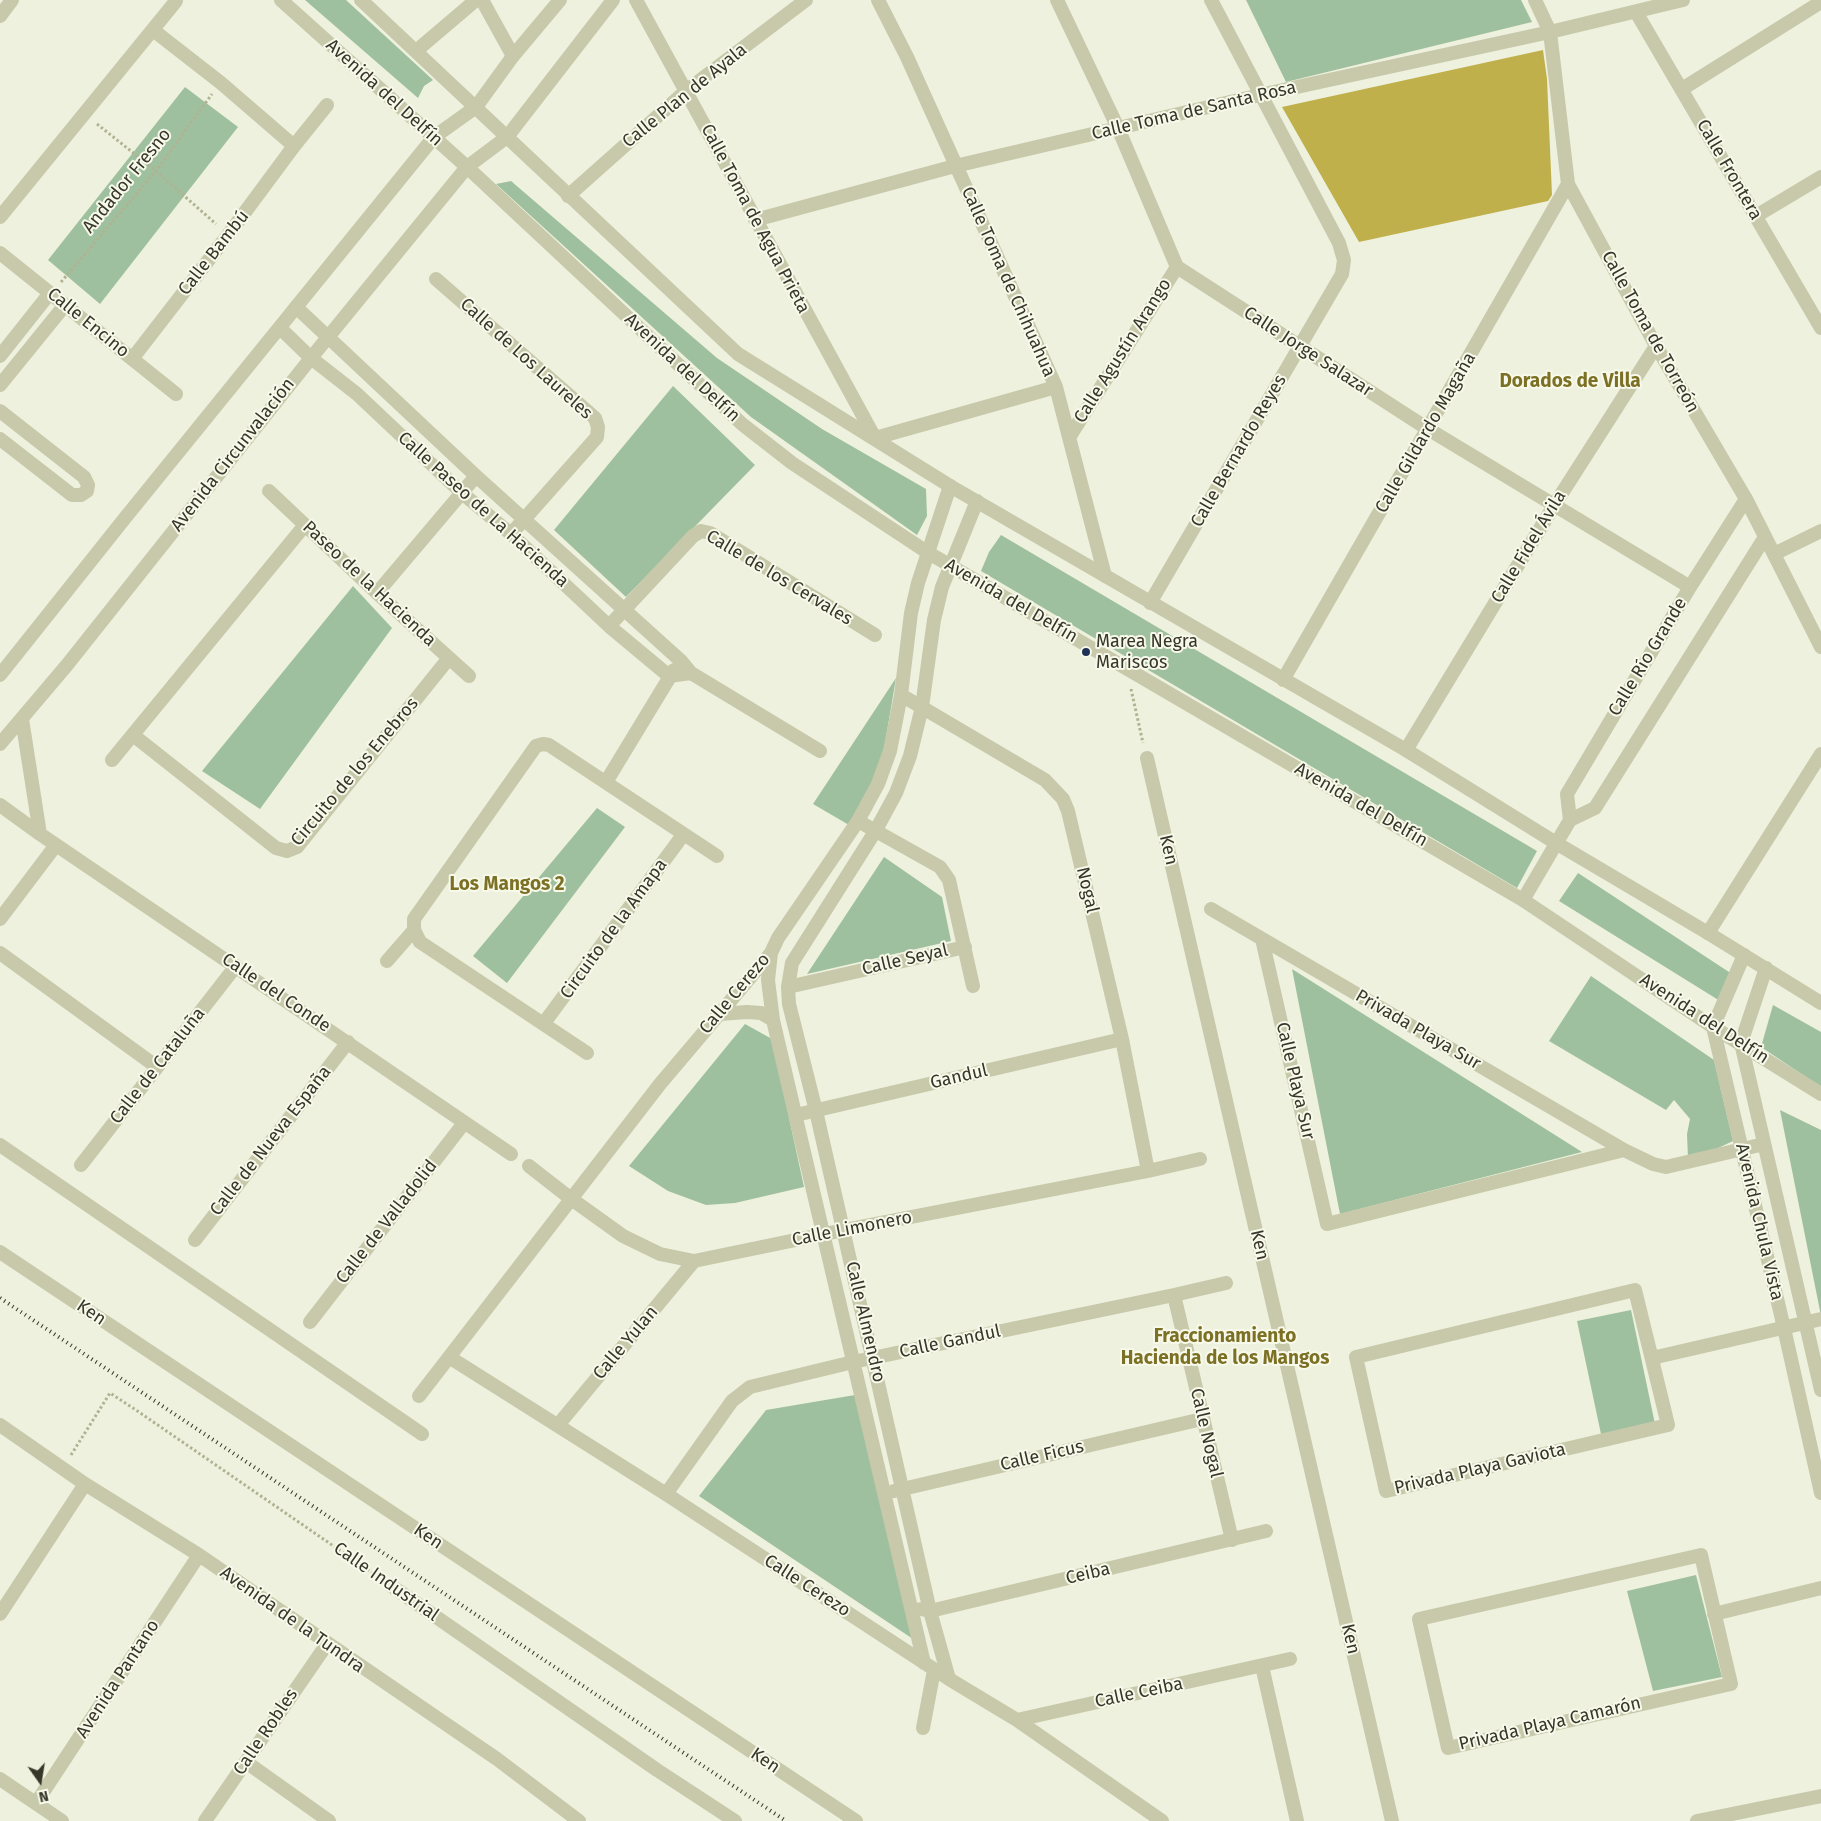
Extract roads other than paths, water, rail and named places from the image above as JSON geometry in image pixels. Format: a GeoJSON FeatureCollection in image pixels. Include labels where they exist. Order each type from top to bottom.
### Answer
{"type":"FeatureCollection","features":[{"type":"Feature","properties":{"kind":"street"},"geometry":{"type":"LineString","coordinates":[[0,16],[12,0]]}},
{"type":"Feature","properties":{"kind":"street","name":"Avenida del Delfín"},"geometry":{"type":"LineString","coordinates":[[282,0],[467,167],[742,424],[792,463],[927,552],[1523,900],[1713,1027],[1821,1094]]}},
{"type":"Feature","properties":{"kind":"street"},"geometry":{"type":"LineString","coordinates":[[361,0],[738,354],[950,486],[1406,750],[1821,1003]]}},
{"type":"Feature","properties":{"kind":"street"},"geometry":{"type":"LineString","coordinates":[[416,51],[476,0]]}},
{"type":"Feature","properties":{"kind":"street"},"geometry":{"type":"LineString","coordinates":[[482,0],[513,56]]}},
{"type":"Feature","properties":{"kind":"street"},"geometry":{"type":"LineString","coordinates":[[0,675],[124,518],[434,137],[476,107],[513,56],[560,0]]}},
{"type":"Feature","properties":{"kind":"street","name":"Avenida Circunvalación"},"geometry":{"type":"LineString","coordinates":[[0,744],[74,657],[328,336],[467,167],[507,137],[613,0]]}},
{"type":"Feature","properties":{"kind":"street","name":"Calle Toma de Agua Prieta"},"geometry":{"type":"LineString","coordinates":[[636,0],[875,438]]}},
{"type":"Feature","properties":{"kind":"street","name":"Calle Plan de Ayala"},"geometry":{"type":"LineString","coordinates":[[568,196],[686,90],[806,0]]}},
{"type":"Feature","properties":{"kind":"street","name":"Calle Toma de Chihuahua"},"geometry":{"type":"LineString","coordinates":[[878,0],[907,57],[1056,387],[1105,576]]}},
{"type":"Feature","properties":{"kind":"street"},"geometry":{"type":"LineString","coordinates":[[1057,0],[1118,128],[1177,267]]}},
{"type":"Feature","properties":{"kind":"street","name":"Calle Bernardo Reyes"},"geometry":{"type":"LineString","coordinates":[[1150,603],[1342,274],[1344,260],[1339,243],[1211,0]]}},
{"type":"Feature","properties":{"kind":"street","name":"Calle Toma de Torreón"},"geometry":{"type":"LineString","coordinates":[[1535,0],[1550,32],[1568,184],[1656,346],[1746,499],[1821,647]]}},
{"type":"Feature","properties":{"kind":"street","name":"Calle Toma de Santa Rosa"},"geometry":{"type":"LineString","coordinates":[[755,220],[955,166],[1260,95],[1550,32],[1683,0]]}},
{"type":"Feature","properties":{"kind":"street"},"geometry":{"type":"LineString","coordinates":[[0,217],[176,1]]}},
{"type":"Feature","properties":{"kind":"street"},"geometry":{"type":"LineString","coordinates":[[1682,89],[1821,2]]}},
{"type":"Feature","properties":{"kind":"street","name":"Calle Frontera"},"geometry":{"type":"LineString","coordinates":[[1636,12],[1821,328]]}},
{"type":"Feature","properties":{"kind":"street"},"geometry":{"type":"LineString","coordinates":[[153,30],[221,83],[294,146]]}},
{"type":"Feature","properties":{"kind":"street","name":"Calle Bambú"},"geometry":{"type":"LineString","coordinates":[[132,358],[327,105]]}},
{"type":"Feature","properties":{"kind":"street"},"geometry":{"type":"LineString","coordinates":[[1756,216],[1821,177]]}},
{"type":"Feature","properties":{"kind":"street","name":"Calle Gildardo Magaña"},"geometry":{"type":"LineString","coordinates":[[1283,680],[1568,184]]}},
{"type":"Feature","properties":{"kind":"street","name":"Calle Encino"},"geometry":{"type":"LineString","coordinates":[[0,253],[176,394]]}},
{"type":"Feature","properties":{"kind":"street","name":"Calle Jorge Salazar"},"geometry":{"type":"LineString","coordinates":[[1177,267],[1428,429],[1690,587]]}},
{"type":"Feature","properties":{"kind":"street","name":"Calle Agustín Arango"},"geometry":{"type":"LineString","coordinates":[[1070,436],[1177,267]]}},
{"type":"Feature","properties":{"kind":"street","name":"Calle de Los Laureles"},"geometry":{"type":"LineString","coordinates":[[436,279],[595,418],[598,427],[597,436],[511,534]]}},
{"type":"Feature","properties":{"kind":"street"},"geometry":{"type":"LineString","coordinates":[[0,356],[50,293]]}},
{"type":"Feature","properties":{"kind":"street"},"geometry":{"type":"LineString","coordinates":[[0,385],[65,305]]}},
{"type":"Feature","properties":{"kind":"street","name":"Calle Paseo de La Hacienda"},"geometry":{"type":"LineString","coordinates":[[296,307],[476,476],[681,661],[691,673],[820,751]]}},
{"type":"Feature","properties":{"kind":"street","name":"Calle Paseo de La Hacienda"},"geometry":{"type":"LineString","coordinates":[[280,328],[311,358],[357,394],[462,493],[511,534],[609,626],[669,676]]}},
{"type":"Feature","properties":{"kind":"street","name":"Calle Fidel Ávila"},"geometry":{"type":"LineString","coordinates":[[1406,750],[1555,504],[1656,346]]}},
{"type":"Feature","properties":{"kind":"street"},"geometry":{"type":"LineString","coordinates":[[357,394],[371,377]]}},
{"type":"Feature","properties":{"kind":"street"},"geometry":{"type":"LineString","coordinates":[[875,438],[1056,387]]}},
{"type":"Feature","properties":{"kind":"street"},"geometry":{"type":"LineString","coordinates":[[0,411],[84,476],[88,485],[87,491],[81,495],[72,495],[0,439]]}},
{"type":"Feature","properties":{"kind":"street"},"geometry":{"type":"LineString","coordinates":[[377,593],[476,476]]}},
{"type":"Feature","properties":{"kind":"street","name":"Avenida del Delfín"},"geometry":{"type":"LineString","coordinates":[[927,552],[950,486]]}},
{"type":"Feature","properties":{"kind":"street","name":"Paseo de la Hacienda"},"geometry":{"type":"LineString","coordinates":[[269,491],[377,593],[469,676]]}},
{"type":"Feature","properties":{"kind":"street","name":"Calle Río Grande"},"geometry":{"type":"LineString","coordinates":[[1746,499],[1690,587],[1567,794],[1570,820],[1595,808],[1765,537]]}},
{"type":"Feature","properties":{"kind":"street","name":"Avenida del Delfín"},"geometry":{"type":"LineString","coordinates":[[951,566],[977,501]]}},
{"type":"Feature","properties":{"kind":"street"},"geometry":{"type":"LineString","coordinates":[[112,760],[305,525]]}},
{"type":"Feature","properties":{"kind":"street","name":"Calle de los Cervales"},"geometry":{"type":"LineString","coordinates":[[624,609],[693,536],[701,531],[710,533],[875,635]]}},
{"type":"Feature","properties":{"kind":"street"},"geometry":{"type":"LineString","coordinates":[[1774,554],[1821,531]]}},
{"type":"Feature","properties":{"kind":"street","name":"Calle Cerezo"},"geometry":{"type":"LineString","coordinates":[[419,1396],[570,1198],[660,1084],[771,953],[778,938],[858,821],[878,784],[890,751],[901,695],[911,613],[927,552]]}},
{"type":"Feature","properties":{"kind":"street","name":"Calle Cerezo"},"geometry":{"type":"LineString","coordinates":[[792,963],[876,830],[896,793],[910,756],[922,708],[934,620],[942,587],[951,566]]}},
{"type":"Feature","properties":{"kind":"street"},"geometry":{"type":"LineString","coordinates":[[609,626],[624,609]]}},
{"type":"Feature","properties":{"kind":"street","name":"Circuito de los Enebros"},"geometry":{"type":"LineString","coordinates":[[133,735],[276,848],[287,851],[297,847],[449,658]]}},
{"type":"Feature","properties":{"kind":"street"},"geometry":{"type":"LineString","coordinates":[[606,782],[669,676],[681,661]]}},
{"type":"Feature","properties":{"kind":"street"},"geometry":{"type":"LineString","coordinates":[[669,676],[691,673]]}},
{"type":"Feature","properties":{"kind":"street","name":"Nogal"},"geometry":{"type":"LineString","coordinates":[[901,695],[1045,780],[1062,799],[1068,811],[1122,1039],[1148,1171]]}},
{"type":"Feature","properties":{"kind":"street"},"geometry":{"type":"LineString","coordinates":[[22,719],[40,834]]}},
{"type":"Feature","properties":{"kind":"street"},"geometry":{"type":"LineString","coordinates":[[587,1053],[420,942],[414,930],[414,919],[536,746],[549,745],[717,856]]}},
{"type":"Feature","properties":{"kind":"street"},"geometry":{"type":"LineString","coordinates":[[1708,933],[1821,754]]}},
{"type":"Feature","properties":{"kind":"street","name":"Ken"},"geometry":{"type":"LineString","coordinates":[[1146,758],[1392,1821]]}},
{"type":"Feature","properties":{"kind":"street"},"geometry":{"type":"LineString","coordinates":[[0,805],[40,834]]}},
{"type":"Feature","properties":{"kind":"street"},"geometry":{"type":"LineString","coordinates":[[1523,900],[1570,820]]}},
{"type":"Feature","properties":{"kind":"street","name":"Calle Seyal"},"geometry":{"type":"LineString","coordinates":[[788,987],[965,947],[949,880],[940,867],[858,821]]}},
{"type":"Feature","properties":{"kind":"street","name":"Calle del Conde"},"geometry":{"type":"LineString","coordinates":[[40,834],[511,1154]]}},
{"type":"Feature","properties":{"kind":"street","name":"Circuito de la Amapa"},"geometry":{"type":"LineString","coordinates":[[544,1024],[683,835]]}},
{"type":"Feature","properties":{"kind":"street"},"geometry":{"type":"LineString","coordinates":[[0,919],[56,845]]}},
{"type":"Feature","properties":{"kind":"street","name":"Privada Playa Sur"},"geometry":{"type":"LineString","coordinates":[[1211,909],[1624,1150],[1652,1164],[1666,1167],[1764,1144]]}},
{"type":"Feature","properties":{"kind":"street"},"geometry":{"type":"LineString","coordinates":[[387,962],[414,930]]}},
{"type":"Feature","properties":{"kind":"street","name":"Calle Playa Sur"},"geometry":{"type":"LineString","coordinates":[[1262,939],[1327,1224],[1624,1150]]}},
{"type":"Feature","properties":{"kind":"street"},"geometry":{"type":"LineString","coordinates":[[965,947],[973,986]]}},
{"type":"Feature","properties":{"kind":"street","name":"Calle Almendro"},"geometry":{"type":"LineString","coordinates":[[771,953],[768,980],[773,1020],[910,1608],[929,1666],[923,1728]]}},
{"type":"Feature","properties":{"kind":"street"},"geometry":{"type":"LineString","coordinates":[[0,954],[157,1067]]}},
{"type":"Feature","properties":{"kind":"street"},"geometry":{"type":"LineString","coordinates":[[1713,1027],[1744,956]]}},
{"type":"Feature","properties":{"kind":"street","name":"Calle Almendro"},"geometry":{"type":"LineString","coordinates":[[792,963],[788,987],[789,1004],[844,1230],[930,1611],[949,1680]]}},
{"type":"Feature","properties":{"kind":"street","name":"Calle de Cataluña"},"geometry":{"type":"LineString","coordinates":[[81,1165],[236,966]]}},
{"type":"Feature","properties":{"kind":"street"},"geometry":{"type":"LineString","coordinates":[[1741,1043],[1766,968]]}},
{"type":"Feature","properties":{"kind":"street"},"geometry":{"type":"LineString","coordinates":[[719,1014],[761,1013],[773,1020]]}},
{"type":"Feature","properties":{"kind":"street","name":"Avenida Chula Vista"},"geometry":{"type":"LineString","coordinates":[[1713,1027],[1821,1493]]}},
{"type":"Feature","properties":{"kind":"street","name":"Gandul"},"geometry":{"type":"LineString","coordinates":[[796,1115],[1122,1039]]}},
{"type":"Feature","properties":{"kind":"street","name":"Calle de Nueva España"},"geometry":{"type":"LineString","coordinates":[[194,1240],[348,1042]]}},
{"type":"Feature","properties":{"kind":"street","name":"Avenida Chula Vista"},"geometry":{"type":"LineString","coordinates":[[1741,1043],[1821,1390]]}},
{"type":"Feature","properties":{"kind":"street","name":"Calle de Valladolid"},"geometry":{"type":"LineString","coordinates":[[310,1322],[464,1123]]}},
{"type":"Feature","properties":{"kind":"street"},"geometry":{"type":"LineString","coordinates":[[0,1145],[422,1434]]}},
{"type":"Feature","properties":{"kind":"street","name":"Calle Limonero"},"geometry":{"type":"LineString","coordinates":[[529,1166],[623,1236],[660,1254],[694,1261],[1200,1160]]}},
{"type":"Feature","properties":{"kind":"street","name":"Ken"},"geometry":{"type":"LineString","coordinates":[[0,1252],[856,1821]]}},
{"type":"Feature","properties":{"kind":"street","name":"Calle Yulan"},"geometry":{"type":"LineString","coordinates":[[558,1425],[694,1261]]}},
{"type":"Feature","properties":{"kind":"street","name":"Calle Gandul"},"geometry":{"type":"LineString","coordinates":[[666,1494],[732,1401],[750,1387],[853,1362],[1174,1296],[1226,1283]]}},
{"type":"Feature","properties":{"kind":"street","name":"Privada Playa Gaviota"},"geometry":{"type":"LineString","coordinates":[[1635,1290],[1652,1358],[1668,1425],[1386,1491],[1356,1358],[1635,1290]]}},
{"type":"Feature","properties":{"kind":"street","name":"Calle Nogal"},"geometry":{"type":"LineString","coordinates":[[1174,1296],[1232,1540]]}},
{"type":"Feature","properties":{"kind":"street"},"geometry":{"type":"LineString","coordinates":[[1652,1358],[1821,1319]]}},
{"type":"Feature","properties":{"kind":"street","name":"Calle Cerezo"},"geometry":{"type":"LineString","coordinates":[[449,1356],[666,1494],[949,1680],[1017,1720],[1162,1821]]}},
{"type":"Feature","properties":{"kind":"street","name":"Calle Ficus"},"geometry":{"type":"LineString","coordinates":[[883,1495],[902,1488],[1202,1419]]}},
{"type":"Feature","properties":{"kind":"street","name":"Avenida de la Tundra"},"geometry":{"type":"LineString","coordinates":[[0,1425],[85,1484],[199,1556],[497,1759],[576,1820]]}},
{"type":"Feature","properties":{"kind":"street"},"geometry":{"type":"LineString","coordinates":[[0,1614],[85,1484]]}},
{"type":"Feature","properties":{"kind":"street","name":"Ceiba"},"geometry":{"type":"LineString","coordinates":[[910,1608],[930,1611],[1266,1531]]}},
{"type":"Feature","properties":{"kind":"street","name":"Privada Playa Camarón"},"geometry":{"type":"LineString","coordinates":[[1701,1555],[1714,1614],[1731,1684],[1448,1748],[1419,1619],[1701,1555]]}},
{"type":"Feature","properties":{"kind":"street","name":"Avenida Pantano"},"geometry":{"type":"LineString","coordinates":[[36,1803],[199,1556]]}},
{"type":"Feature","properties":{"kind":"street","name":"Calle Industrial"},"geometry":{"type":"LineString","coordinates":[[390,1585],[673,1781],[734,1821]]}},
{"type":"Feature","properties":{"kind":"street"},"geometry":{"type":"LineString","coordinates":[[1714,1614],[1821,1588]]}},
{"type":"Feature","properties":{"kind":"street","name":"Calle Robles"},"geometry":{"type":"LineString","coordinates":[[205,1821],[327,1644]]}},
{"type":"Feature","properties":{"kind":"street","name":"Calle Ceiba"},"geometry":{"type":"LineString","coordinates":[[1017,1720],[1290,1659]]}},
{"type":"Feature","properties":{"kind":"street"},"geometry":{"type":"LineString","coordinates":[[1262,1666],[1297,1821]]}},
{"type":"Feature","properties":{"kind":"street"},"geometry":{"type":"LineString","coordinates":[[246,1762],[329,1821]]}},
{"type":"Feature","properties":{"kind":"street"},"geometry":{"type":"LineString","coordinates":[[0,1779],[62,1821]]}},
{"type":"Feature","properties":{"kind":"street"},"geometry":{"type":"LineString","coordinates":[[1697,1821],[1821,1796]]}},
{"type":"Feature","properties":{"kind":"street"},"geometry":{"type":"LineString","coordinates":[[1760,1821],[1770,1806]]}},
{"type":"Feature","properties":{"kind":"railway"},"geometry":{"type":"LineString","coordinates":[[0,1298],[786,1821]]}},
{"type":"Feature","properties":{"kind":"place","name":"Marea Negra Mariscos"},"geometry":{"type":"Point","coordinates":[1086,652]}},
{"type":"Feature","properties":{"kind":"district","name":"Dorados de Villa"},"geometry":{"type":"Point","coordinates":[1570,382]}},
{"type":"Feature","properties":{"kind":"district","name":"Los Mangos 2"},"geometry":{"type":"Point","coordinates":[507,885]}},
{"type":"Feature","properties":{"kind":"district","name":"Fraccionamiento Hacienda de los Mangos"},"geometry":{"type":"Point","coordinates":[1225,1348]}}]}
